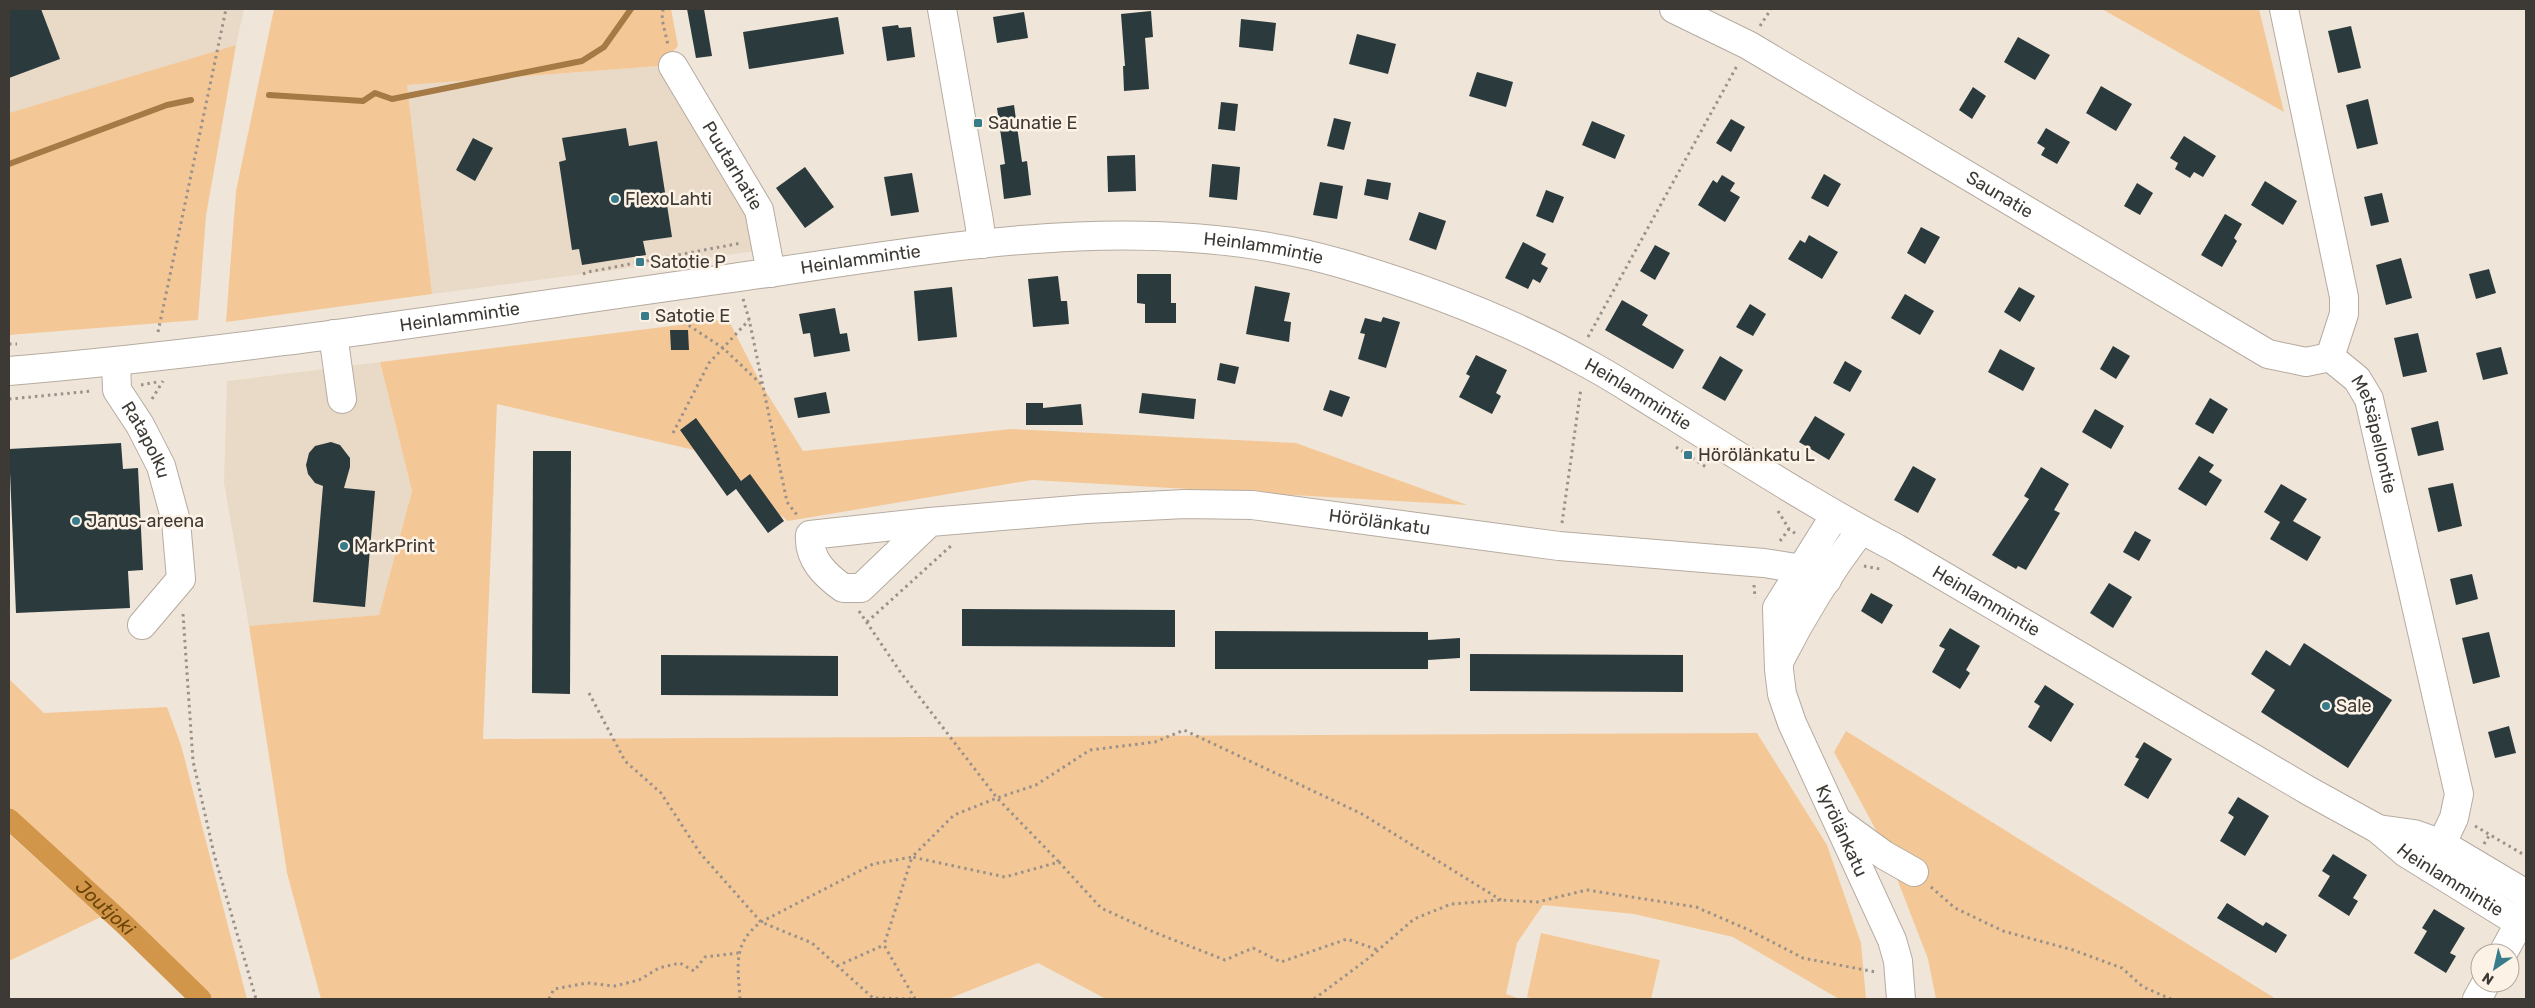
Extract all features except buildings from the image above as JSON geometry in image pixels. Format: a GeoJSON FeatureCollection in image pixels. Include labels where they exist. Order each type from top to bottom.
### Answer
{"type":"FeatureCollection","features":[{"type":"Feature","properties":{"kind":"street"},"geometry":{"type":"LineString","coordinates":[[942,9],[980,221],[982,244]]}},
{"type":"Feature","properties":{"kind":"street","name":"Saunatie"},"geometry":{"type":"LineString","coordinates":[[1674,9],[1748,46],[2268,354],[2306,362],[2330,357]]}},
{"type":"Feature","properties":{"kind":"street"},"geometry":{"type":"LineString","coordinates":[[2284,9],[2344,297],[2344,314],[2330,357]]}},
{"type":"Feature","properties":{"kind":"street","name":"Puutarhatie"},"geometry":{"type":"LineString","coordinates":[[673,66],[759,210],[771,273]]}},
{"type":"Feature","properties":{"kind":"street","name":"Heinlammintie"},"geometry":{"type":"LineString","coordinates":[[9,371],[211,352],[982,244],[1094,236],[1203,238],[1262,247],[1336,262],[1392,279],[1500,321],[1591,365],[1835,515],[1896,548],[2309,791],[2378,829],[2406,853],[2524,921]]}},
{"type":"Feature","properties":{"kind":"street"},"geometry":{"type":"LineString","coordinates":[[333,334],[342,399]]}},
{"type":"Feature","properties":{"kind":"street","name":"Metsäpellontie"},"geometry":{"type":"LineString","coordinates":[[2330,357],[2357,379],[2369,399],[2460,794],[2454,818],[2430,868]]}},
{"type":"Feature","properties":{"kind":"street","name":"Ratapolku"},"geometry":{"type":"LineString","coordinates":[[116,362],[117,390],[140,425],[161,466],[176,521],[181,579]]}},
{"type":"Feature","properties":{"kind":"street","name":"Hörölänkatu"},"geometry":{"type":"LineString","coordinates":[[810,535],[930,522],[1125,507],[1185,504],[1252,505],[1559,546],[1764,563],[1802,569],[1827,580]]}},
{"type":"Feature","properties":{"kind":"street","name":"Kyrölänkatu"},"geometry":{"type":"LineString","coordinates":[[1835,515],[1777,608],[1778,664],[1782,694],[1792,723],[1892,940],[1898,961],[1900,988]]}},
{"type":"Feature","properties":{"kind":"street"},"geometry":{"type":"LineString","coordinates":[[810,535],[814,561],[843,588],[861,588],[930,522]]}},
{"type":"Feature","properties":{"kind":"street"},"geometry":{"type":"LineString","coordinates":[[1778,664],[1795,630],[1836,564],[1861,530]]}},
{"type":"Feature","properties":{"kind":"street"},"geometry":{"type":"LineString","coordinates":[[142,626],[181,579]]}},
{"type":"Feature","properties":{"kind":"street"},"geometry":{"type":"LineString","coordinates":[[1837,820],[1884,855],[1914,872]]}},
{"type":"Feature","properties":{"kind":"street","name":"Heinlammintie"},"geometry":{"type":"LineString","coordinates":[[2378,829],[2414,834],[2442,844],[2526,894]]}},
{"type":"Feature","properties":{"kind":"street"},"geometry":{"type":"LineString","coordinates":[[2510,943],[2524,921]]}},
{"type":"Feature","properties":{"kind":"path"},"geometry":{"type":"LineString","coordinates":[[158,332],[226,9]]}},
{"type":"Feature","properties":{"kind":"path"},"geometry":{"type":"LineString","coordinates":[[663,9],[662,18],[673,66]]}},
{"type":"Feature","properties":{"kind":"path"},"geometry":{"type":"LineString","coordinates":[[1585,342],[1748,46],[1771,9]]}},
{"type":"Feature","properties":{"kind":"path"},"geometry":{"type":"LineString","coordinates":[[735,298],[752,295]]}},
{"type":"Feature","properties":{"kind":"path"},"geometry":{"type":"LineString","coordinates":[[742,296],[750,319],[761,384],[787,502],[810,535]]}},
{"type":"Feature","properties":{"kind":"path"},"geometry":{"type":"LineString","coordinates":[[674,308],[665,310],[723,348],[761,384]]}},
{"type":"Feature","properties":{"kind":"path"},"geometry":{"type":"LineString","coordinates":[[672,433],[709,363],[750,319]]}},
{"type":"Feature","properties":{"kind":"path"},"geometry":{"type":"LineString","coordinates":[[1559,546],[1582,380]]}},
{"type":"Feature","properties":{"kind":"path"},"geometry":{"type":"LineString","coordinates":[[9,399],[117,390],[163,381]]}},
{"type":"Feature","properties":{"kind":"path"},"geometry":{"type":"LineString","coordinates":[[1673,445],[1710,469]]}},
{"type":"Feature","properties":{"kind":"path"},"geometry":{"type":"LineString","coordinates":[[1772,508],[1780,512]]}},
{"type":"Feature","properties":{"kind":"path"},"geometry":{"type":"LineString","coordinates":[[867,622],[958,539]]}},
{"type":"Feature","properties":{"kind":"path"},"geometry":{"type":"LineString","coordinates":[[181,579],[193,761],[214,854],[256,999]]}},
{"type":"Feature","properties":{"kind":"path"},"geometry":{"type":"LineString","coordinates":[[1745,584],[1754,585]]}},
{"type":"Feature","properties":{"kind":"path"},"geometry":{"type":"LineString","coordinates":[[843,588],[901,672],[996,798],[1101,908],[1156,933],[1225,960],[1253,948],[1281,962],[1347,939],[1378,950]]}},
{"type":"Feature","properties":{"kind":"path"},"geometry":{"type":"LineString","coordinates":[[589,694],[625,761],[660,793],[700,853],[761,922],[812,944],[873,998],[915,999]]}},
{"type":"Feature","properties":{"kind":"path"},"geometry":{"type":"LineString","coordinates":[[915,999],[884,945],[912,857],[954,815],[996,798],[1036,785],[1090,750],[1155,742],[1184,730],[1362,814],[1501,900]]}},
{"type":"Feature","properties":{"kind":"path"},"geometry":{"type":"LineString","coordinates":[[740,999],[738,953],[749,932],[761,922],[873,864],[912,857],[1005,877],[1059,862]]}},
{"type":"Feature","properties":{"kind":"path"},"geometry":{"type":"LineString","coordinates":[[1914,872],[1955,908],[1987,924],[2003,931],[2073,950],[2122,968],[2142,987],[2171,999]]}},
{"type":"Feature","properties":{"kind":"path"},"geometry":{"type":"LineString","coordinates":[[1314,999],[1378,950],[1414,919],[1451,904],[1501,900],[1536,902],[1586,890],[1696,908],[1749,930],[1803,958],[1900,988]]}},
{"type":"Feature","properties":{"kind":"path"},"geometry":{"type":"LineString","coordinates":[[837,966],[884,945]]}},
{"type":"Feature","properties":{"kind":"path"},"geometry":{"type":"LineString","coordinates":[[549,999],[554,989],[587,983],[614,986],[639,980],[659,968],[680,963],[694,971],[705,957],[738,953]]}},
{"type":"Feature","properties":{"kind":"shaded area"},"geometry":{"type":"Polygon","coordinates":[[[9,9],[244,9],[236,45],[9,113],[9,9]]]}},
{"type":"Feature","properties":{"kind":"shaded area"},"geometry":{"type":"Polygon","coordinates":[[[274,9],[671,9],[678,46],[659,66],[407,85],[432,294],[226,322],[236,191],[274,9]]]}},
{"type":"Feature","properties":{"kind":"shaded area"},"geometry":{"type":"Polygon","coordinates":[[[2102,9],[2259,9],[2284,112],[2102,9]]]}},
{"type":"Feature","properties":{"kind":"shaded area"},"geometry":{"type":"Polygon","coordinates":[[[236,45],[206,216],[198,320],[9,335],[9,113],[236,45]]]}},
{"type":"Feature","properties":{"kind":"shaded area"},"geometry":{"type":"Polygon","coordinates":[[[659,66],[751,215],[756,251],[432,294],[407,85],[659,66]]]}},
{"type":"Feature","properties":{"kind":"shaded area"},"geometry":{"type":"Polygon","coordinates":[[[728,319],[761,384],[803,451],[1011,429],[1296,443],[1467,505],[1032,480],[788,521],[694,450],[497,404],[483,739],[1757,733],[1827,845],[1861,943],[1866,999],[1839,999],[1733,937],[1634,914],[1543,905],[1517,943],[1506,994],[1520,999],[1106,999],[1038,963],[948,999],[321,999],[287,873],[249,626],[379,615],[412,491],[380,362],[728,319]]]}},
{"type":"Feature","properties":{"kind":"shaded area"},"geometry":{"type":"Polygon","coordinates":[[[380,362],[412,491],[379,615],[249,626],[224,483],[227,381],[380,362]]]}},
{"type":"Feature","properties":{"kind":"shaded area"},"geometry":{"type":"Polygon","coordinates":[[[9,679],[44,713],[167,707],[181,745],[247,999],[213,999],[9,810],[9,679]]]}},
{"type":"Feature","properties":{"kind":"shaded area"},"geometry":{"type":"Polygon","coordinates":[[[1846,731],[2276,999],[1936,999],[1928,959],[1884,845],[1834,752],[1846,731]]]}},
{"type":"Feature","properties":{"kind":"shaded area"},"geometry":{"type":"Polygon","coordinates":[[[9,834],[101,917],[9,961],[9,834]]]}},
{"type":"Feature","properties":{"kind":"shaded area"},"geometry":{"type":"Polygon","coordinates":[[[1541,933],[1660,960],[1651,999],[1536,999],[1527,997],[1541,933]]]}},
{"type":"Feature","properties":{"kind":"waterway"},"geometry":{"type":"LineString","coordinates":[[269,95],[363,101],[375,93],[392,99],[582,61],[604,47],[631,9]]}},
{"type":"Feature","properties":{"kind":"waterway"},"geometry":{"type":"LineString","coordinates":[[9,164],[167,105],[191,100]]}},
{"type":"Feature","properties":{"kind":"waterway","name":"Joutjoki"},"geometry":{"type":"LineString","coordinates":[[9,819],[125,925],[201,999]]}},
{"type":"Feature","properties":{"kind":"place","name":"Saunatie E"},"geometry":{"type":"Point","coordinates":[978,123]}},
{"type":"Feature","properties":{"kind":"place","name":"FlexoLahti"},"geometry":{"type":"Point","coordinates":[615,199]}},
{"type":"Feature","properties":{"kind":"place","name":"Satotie P"},"geometry":{"type":"Point","coordinates":[640,262]}},
{"type":"Feature","properties":{"kind":"place","name":"Satotie E"},"geometry":{"type":"Point","coordinates":[645,316]}},
{"type":"Feature","properties":{"kind":"place","name":"Hörölänkatu L"},"geometry":{"type":"Point","coordinates":[1688,455]}},
{"type":"Feature","properties":{"kind":"place","name":"Janus-areena"},"geometry":{"type":"Point","coordinates":[76,521]}},
{"type":"Feature","properties":{"kind":"place","name":"MarkPrint"},"geometry":{"type":"Point","coordinates":[344,546]}},
{"type":"Feature","properties":{"kind":"place","name":"Sale"},"geometry":{"type":"Point","coordinates":[2326,706]}}]}
